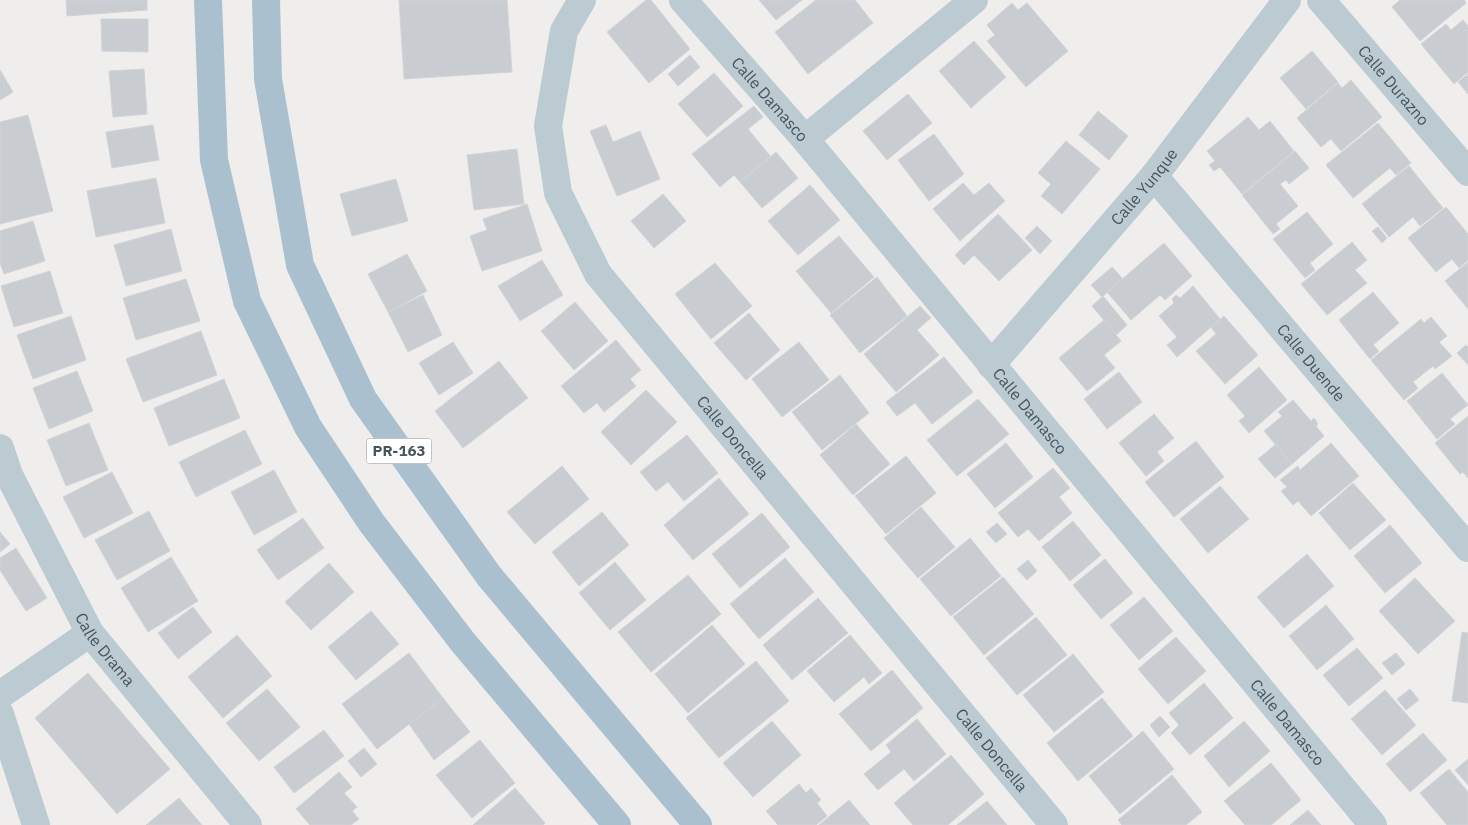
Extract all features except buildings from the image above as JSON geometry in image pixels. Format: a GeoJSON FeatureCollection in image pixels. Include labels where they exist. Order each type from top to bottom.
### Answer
{"type":"FeatureCollection","features":[{"type":"Feature","properties":{"kind":"main road"},"geometry":{"type":"LineString","coordinates":[[208,0],[214,160],[247,301],[308,426],[371,522],[462,641],[618,825]]}},
{"type":"Feature","properties":{"kind":"main road","name":"PR-163"},"geometry":{"type":"LineString","coordinates":[[266,0],[268,79],[300,264],[362,399],[489,576],[698,825]]}},
{"type":"Feature","properties":{"kind":"street","name":"Calle Doncella"},"geometry":{"type":"LineString","coordinates":[[582,0],[564,31],[548,126],[558,193],[598,274],[1054,825]]}},
{"type":"Feature","properties":{"kind":"street","name":"Calle Damasco"},"geometry":{"type":"LineString","coordinates":[[683,0],[805,139],[1373,825]]}},
{"type":"Feature","properties":{"kind":"street"},"geometry":{"type":"LineString","coordinates":[[805,139],[974,0]]}},
{"type":"Feature","properties":{"kind":"street","name":"Calle Yunque"},"geometry":{"type":"LineString","coordinates":[[992,365],[1154,176],[1287,0]]}},
{"type":"Feature","properties":{"kind":"street","name":"Calle Durazno"},"geometry":{"type":"LineString","coordinates":[[1321,0],[1468,172]]}},
{"type":"Feature","properties":{"kind":"street","name":"Calle Duende"},"geometry":{"type":"LineString","coordinates":[[1154,176],[1468,548]]}},
{"type":"Feature","properties":{"kind":"street","name":"Calle Drama"},"geometry":{"type":"LineString","coordinates":[[0,448],[9,475],[90,633],[248,825]]}},
{"type":"Feature","properties":{"kind":"street"},"geometry":{"type":"LineString","coordinates":[[0,695],[90,633]]}},
{"type":"Feature","properties":{"kind":"street"},"geometry":{"type":"LineString","coordinates":[[0,714],[36,825]]}}]}
